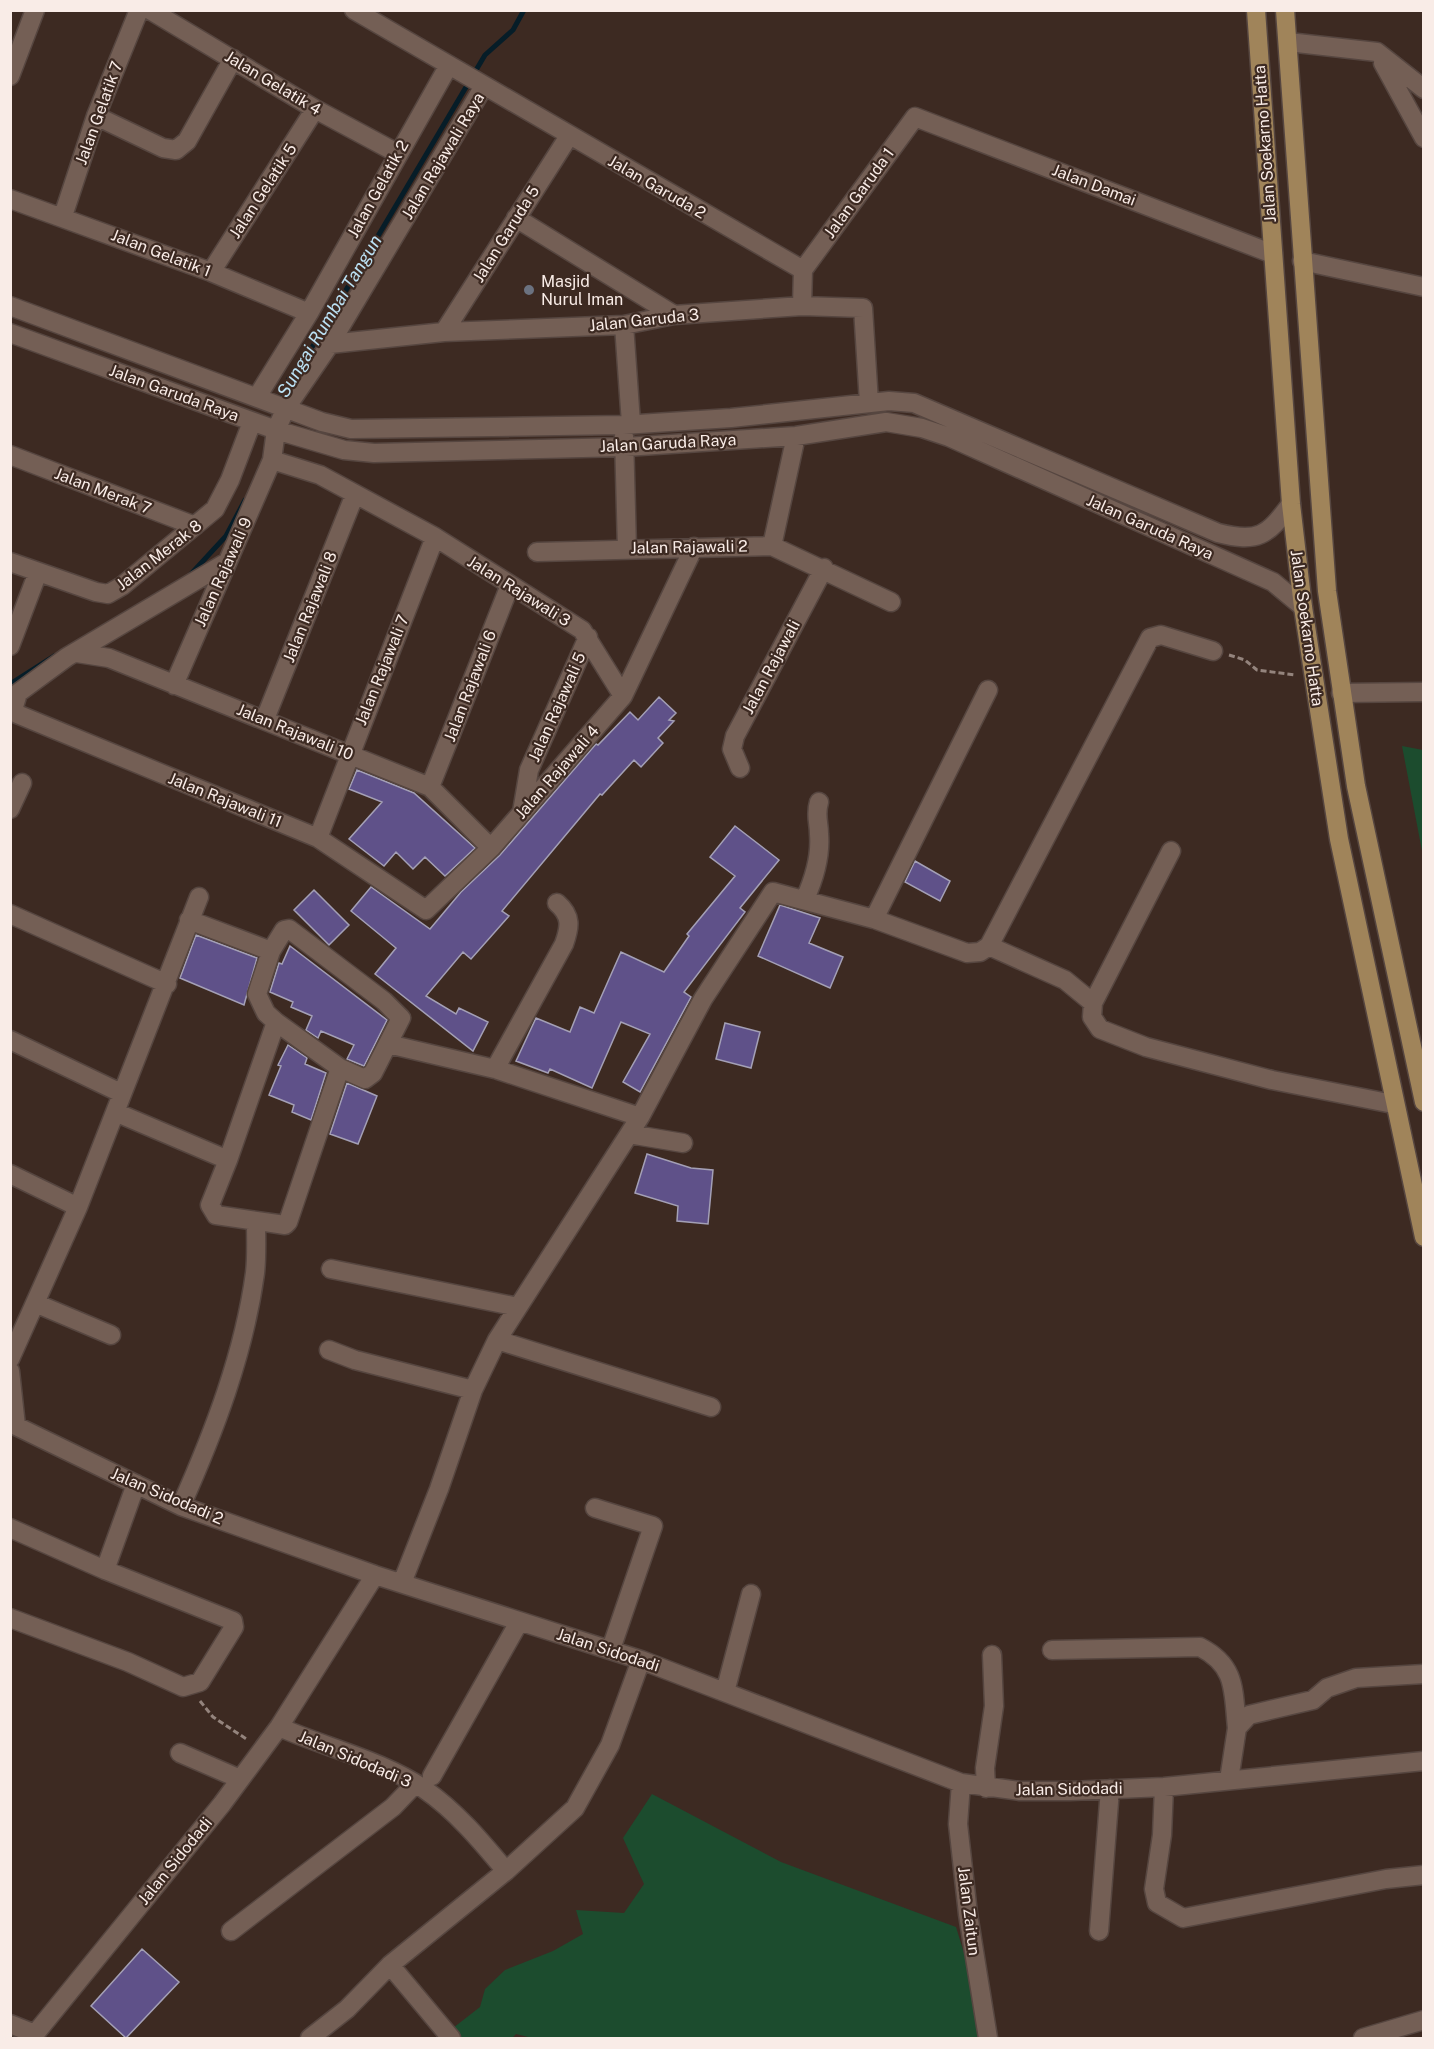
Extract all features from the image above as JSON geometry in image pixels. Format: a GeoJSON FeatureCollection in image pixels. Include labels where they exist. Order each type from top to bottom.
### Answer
{"type":"FeatureCollection","features":[{"type":"Feature","properties":{"kind":"main road","name":"Jalan Soekarno Hatta"},"geometry":{"type":"LineString","coordinates":[[1256,10],[1291,504],[1303,607],[1339,839],[1360,949],[1424,1237]]}},
{"type":"Feature","properties":{"kind":"main road","name":"Jalan Soekarno Hatta"},"geometry":{"type":"LineString","coordinates":[[1285,10],[1327,591],[1356,786],[1424,1102]]}},
{"type":"Feature","properties":{"kind":"main road"},"geometry":{"type":"LineString","coordinates":[[1360,949],[1390,943]]}},
{"type":"Feature","properties":{"kind":"street"},"geometry":{"type":"LineString","coordinates":[[10,76],[35,10]]}},
{"type":"Feature","properties":{"kind":"street","name":"Jalan Gelatik 7"},"geometry":{"type":"LineString","coordinates":[[63,216],[96,116],[139,10]]}},
{"type":"Feature","properties":{"kind":"street","name":"Jalan Gelatik 4"},"geometry":{"type":"LineString","coordinates":[[150,10],[315,109],[398,153]]}},
{"type":"Feature","properties":{"kind":"street","name":"Jalan Garuda 2"},"geometry":{"type":"LineString","coordinates":[[354,10],[568,136],[803,270]]}},
{"type":"Feature","properties":{"kind":"street"},"geometry":{"type":"LineString","coordinates":[[1288,42],[1377,52],[1424,89]]}},
{"type":"Feature","properties":{"kind":"street"},"geometry":{"type":"LineString","coordinates":[[1377,52],[1424,138]]}},
{"type":"Feature","properties":{"kind":"street"},"geometry":{"type":"LineString","coordinates":[[96,116],[163,148],[176,150],[187,141],[233,59]]}},
{"type":"Feature","properties":{"kind":"street","name":"Jalan Gelatik 2"},"geometry":{"type":"LineString","coordinates":[[262,399],[398,153],[456,69]]}},
{"type":"Feature","properties":{"kind":"street","name":"Jalan Rajawali Raya"},"geometry":{"type":"LineString","coordinates":[[263,426],[286,408],[330,344],[483,85]]}},
{"type":"Feature","properties":{"kind":"street","name":"Jalan Gelatik 5"},"geometry":{"type":"LineString","coordinates":[[211,272],[315,109]]}},
{"type":"Feature","properties":{"kind":"street","name":"Jalan Damai"},"geometry":{"type":"LineString","coordinates":[[915,117],[1273,254]]}},
{"type":"Feature","properties":{"kind":"street","name":"Jalan Garuda 1"},"geometry":{"type":"LineString","coordinates":[[803,270],[915,117]]}},
{"type":"Feature","properties":{"kind":"street","name":"Jalan Garuda 5"},"geometry":{"type":"LineString","coordinates":[[444,332],[568,136]]}},
{"type":"Feature","properties":{"kind":"street","name":"Jalan Gelatik 1"},"geometry":{"type":"LineString","coordinates":[[10,199],[63,216],[211,272],[309,314]]}},
{"type":"Feature","properties":{"kind":"street"},"geometry":{"type":"LineString","coordinates":[[516,218],[674,315]]}},
{"type":"Feature","properties":{"kind":"street"},"geometry":{"type":"LineString","coordinates":[[1302,261],[1424,287]]}},
{"type":"Feature","properties":{"kind":"street"},"geometry":{"type":"LineString","coordinates":[[802,306],[803,270]]}},
{"type":"Feature","properties":{"kind":"street","name":"Jalan Garuda Raya"},"geometry":{"type":"LineString","coordinates":[[10,306],[286,408],[351,429],[627,424],[731,418],[869,403],[914,403],[1198,525],[1239,538],[1265,534],[1291,504]]}},
{"type":"Feature","properties":{"kind":"street","name":"Jalan Garuda 3"},"geometry":{"type":"LineString","coordinates":[[330,344],[444,332],[624,325],[674,315],[802,306],[863,308],[869,403]]}},
{"type":"Feature","properties":{"kind":"street"},"geometry":{"type":"LineString","coordinates":[[624,325],[627,549]]}},
{"type":"Feature","properties":{"kind":"street","name":"Jalan Garuda Raya"},"geometry":{"type":"LineString","coordinates":[[10,333],[263,426],[344,450],[374,453],[625,447],[796,436],[886,422],[922,428],[949,437],[1273,582],[1303,607]]}},
{"type":"Feature","properties":{"kind":"street","name":"Jalan Rajawali 9"},"geometry":{"type":"LineString","coordinates":[[174,685],[272,460],[263,426]]}},
{"type":"Feature","properties":{"kind":"street","name":"Jalan Merak 8"},"geometry":{"type":"LineString","coordinates":[[10,562],[108,594],[122,586],[215,509],[263,426]]}},
{"type":"Feature","properties":{"kind":"street","name":"Jalan Rajawali 2"},"geometry":{"type":"LineString","coordinates":[[537,552],[772,546],[796,436]]}},
{"type":"Feature","properties":{"kind":"street","name":"Jalan Merak 7"},"geometry":{"type":"LineString","coordinates":[[10,455],[195,526]]}},
{"type":"Feature","properties":{"kind":"street","name":"Jalan Rajawali 3"},"geometry":{"type":"LineString","coordinates":[[272,460],[320,475],[435,537],[582,630],[624,696]]}},
{"type":"Feature","properties":{"kind":"street","name":"Jalan Rajawali 8"},"geometry":{"type":"LineString","coordinates":[[265,719],[355,494]]}},
{"type":"Feature","properties":{"kind":"street","name":"Jalan Rajawali 7"},"geometry":{"type":"LineString","coordinates":[[318,838],[348,753],[435,537]]}},
{"type":"Feature","properties":{"kind":"street"},"geometry":{"type":"LineString","coordinates":[[772,546],[824,568],[891,603]]}},
{"type":"Feature","properties":{"kind":"street"},"geometry":{"type":"LineString","coordinates":[[624,696],[694,547]]}},
{"type":"Feature","properties":{"kind":"street"},"geometry":{"type":"LineString","coordinates":[[77,653],[227,562]]}},
{"type":"Feature","properties":{"kind":"street","name":"Jalan Rajawali"},"geometry":{"type":"LineString","coordinates":[[740,768],[732,750],[735,736],[824,568]]}},
{"type":"Feature","properties":{"kind":"street"},"geometry":{"type":"LineString","coordinates":[[10,646],[38,572]]}},
{"type":"Feature","properties":{"kind":"street","name":"Jalan Rajawali 6"},"geometry":{"type":"LineString","coordinates":[[430,787],[510,585]]}},
{"type":"Feature","properties":{"kind":"street"},"geometry":{"type":"LineString","coordinates":[[402,1583],[439,1489],[473,1390],[497,1340],[640,1118],[703,999],[773,892],[874,919],[967,953],[980,952],[989,946],[1150,638],[1161,635],[1213,651]]}},
{"type":"Feature","properties":{"kind":"street","name":"Jalan Rajawali 5"},"geometry":{"type":"LineString","coordinates":[[521,813],[529,770],[588,637]]}},
{"type":"Feature","properties":{"kind":"street","name":"Jalan Rajawali 10"},"geometry":{"type":"LineString","coordinates":[[77,653],[109,658],[430,787],[491,848]]}},
{"type":"Feature","properties":{"kind":"street","name":"Jalan Rajawali 11"},"geometry":{"type":"LineString","coordinates":[[77,653],[66,657],[18,693],[13,705],[17,714],[318,838],[426,910],[491,848]]}},
{"type":"Feature","properties":{"kind":"street"},"geometry":{"type":"LineString","coordinates":[[874,919],[988,690]]}},
{"type":"Feature","properties":{"kind":"street"},"geometry":{"type":"LineString","coordinates":[[1341,693],[1424,692]]}},
{"type":"Feature","properties":{"kind":"street","name":"Jalan Rajawali 4"},"geometry":{"type":"LineString","coordinates":[[491,848],[624,696]]}},
{"type":"Feature","properties":{"kind":"street"},"geometry":{"type":"LineString","coordinates":[[540,746],[543,756],[550,763],[562,767]]}},
{"type":"Feature","properties":{"kind":"street"},"geometry":{"type":"LineString","coordinates":[[10,809],[22,783]]}},
{"type":"Feature","properties":{"kind":"street"},"geometry":{"type":"LineString","coordinates":[[806,899],[819,854],[819,833],[815,815],[819,802]]}},
{"type":"Feature","properties":{"kind":"street"},"geometry":{"type":"LineString","coordinates":[[1171,851],[1092,1003],[1092,1017],[1100,1029],[1146,1047],[1272,1080],[1393,1104]]}},
{"type":"Feature","properties":{"kind":"street"},"geometry":{"type":"LineString","coordinates":[[10,1359],[78,1207],[121,1093],[167,984],[199,897]]}},
{"type":"Feature","properties":{"kind":"street"},"geometry":{"type":"LineString","coordinates":[[495,1069],[564,944],[570,924],[566,911],[557,903]]}},
{"type":"Feature","properties":{"kind":"street"},"geometry":{"type":"LineString","coordinates":[[10,914],[167,984]]}},
{"type":"Feature","properties":{"kind":"street"},"geometry":{"type":"LineString","coordinates":[[189,920],[271,951]]}},
{"type":"Feature","properties":{"kind":"street"},"geometry":{"type":"LineString","coordinates":[[289,929],[384,1001],[401,1018],[370,1078],[365,1079],[340,1068],[276,1022],[266,1013],[258,994],[271,951],[284,930],[289,929]]}},
{"type":"Feature","properties":{"kind":"street"},"geometry":{"type":"LineString","coordinates":[[989,946],[1065,980],[1092,1003]]}},
{"type":"Feature","properties":{"kind":"street"},"geometry":{"type":"LineString","coordinates":[[276,1022],[210,1205],[212,1212],[279,1226],[288,1222],[340,1068]]}},
{"type":"Feature","properties":{"kind":"street"},"geometry":{"type":"LineString","coordinates":[[10,1040],[121,1093]]}},
{"type":"Feature","properties":{"kind":"street"},"geometry":{"type":"LineString","coordinates":[[388,1044],[495,1069],[640,1118]]}},
{"type":"Feature","properties":{"kind":"street"},"geometry":{"type":"LineString","coordinates":[[115,1112],[228,1160]]}},
{"type":"Feature","properties":{"kind":"street"},"geometry":{"type":"LineString","coordinates":[[629,1134],[684,1143]]}},
{"type":"Feature","properties":{"kind":"street"},"geometry":{"type":"LineString","coordinates":[[10,1174],[78,1207]]}},
{"type":"Feature","properties":{"kind":"street"},"geometry":{"type":"LineString","coordinates":[[181,1506],[212,1438],[234,1371],[255,1272],[256,1222]]}},
{"type":"Feature","properties":{"kind":"street"},"geometry":{"type":"LineString","coordinates":[[331,1269],[518,1307]]}},
{"type":"Feature","properties":{"kind":"street"},"geometry":{"type":"LineString","coordinates":[[35,1303],[111,1335]]}},
{"type":"Feature","properties":{"kind":"street"},"geometry":{"type":"LineString","coordinates":[[497,1340],[711,1407]]}},
{"type":"Feature","properties":{"kind":"street"},"geometry":{"type":"LineString","coordinates":[[329,1350],[356,1360],[473,1390]]}},
{"type":"Feature","properties":{"kind":"street","name":"Jalan Sidodadi 2"},"geometry":{"type":"LineString","coordinates":[[10,1371],[16,1426],[181,1506],[375,1575]]}},
{"type":"Feature","properties":{"kind":"street"},"geometry":{"type":"LineString","coordinates":[[105,1570],[136,1484]]}},
{"type":"Feature","properties":{"kind":"street"},"geometry":{"type":"LineString","coordinates":[[595,1508],[653,1526],[610,1650]]}},
{"type":"Feature","properties":{"kind":"street"},"geometry":{"type":"LineString","coordinates":[[10,1528],[105,1570],[233,1621],[232,1632],[200,1682],[183,1687],[128,1662],[10,1618]]}},
{"type":"Feature","properties":{"kind":"street","name":"Jalan Sidodadi"},"geometry":{"type":"LineString","coordinates":[[10,2024],[34,2036],[279,1727],[375,1575],[641,1660],[961,1783],[986,1788],[1030,1791],[1164,1787],[1424,1761]]}},
{"type":"Feature","properties":{"kind":"street"},"geometry":{"type":"LineString","coordinates":[[725,1692],[751,1594]]}},
{"type":"Feature","properties":{"kind":"street"},"geometry":{"type":"LineString","coordinates":[[231,1931],[393,1807],[423,1780],[519,1622]]}},
{"type":"Feature","properties":{"kind":"street"},"geometry":{"type":"LineString","coordinates":[[1052,1650],[1200,1647],[1218,1656],[1232,1679],[1237,1728],[1229,1780]]}},
{"type":"Feature","properties":{"kind":"street"},"geometry":{"type":"LineString","coordinates":[[986,1788],[985,1768],[994,1706],[992,1654]]}},
{"type":"Feature","properties":{"kind":"street"},"geometry":{"type":"LineString","coordinates":[[310,2038],[347,2009],[390,1965],[506,1871],[575,1808],[610,1745],[641,1660]]}},
{"type":"Feature","properties":{"kind":"street"},"geometry":{"type":"LineString","coordinates":[[1237,1728],[1249,1715],[1313,1700],[1338,1682],[1356,1678],[1424,1674]]}},
{"type":"Feature","properties":{"kind":"street","name":"Jalan Sidodadi 3"},"geometry":{"type":"LineString","coordinates":[[279,1727],[391,1771],[423,1780],[469,1827],[506,1871]]}},
{"type":"Feature","properties":{"kind":"street"},"geometry":{"type":"LineString","coordinates":[[180,1753],[240,1779]]}},
{"type":"Feature","properties":{"kind":"street","name":"Jalan Zaitun"},"geometry":{"type":"LineString","coordinates":[[961,1783],[958,1824],[968,1914],[988,2038]]}},
{"type":"Feature","properties":{"kind":"street"},"geometry":{"type":"LineString","coordinates":[[1164,1787],[1162,1835],[1154,1889],[1157,1903],[1183,1918],[1424,1875]]}},
{"type":"Feature","properties":{"kind":"street"},"geometry":{"type":"LineString","coordinates":[[1099,1931],[1110,1789]]}},
{"type":"Feature","properties":{"kind":"street"},"geometry":{"type":"LineString","coordinates":[[390,1965],[451,2038]]}},
{"type":"Feature","properties":{"kind":"street"},"geometry":{"type":"LineString","coordinates":[[1363,2038],[1424,2020]]}},
{"type":"Feature","properties":{"kind":"path"},"geometry":{"type":"LineString","coordinates":[[1213,651],[1245,660],[1257,670],[1313,677]]}},
{"type":"Feature","properties":{"kind":"path"},"geometry":{"type":"LineString","coordinates":[[192,1686],[213,1717],[262,1749]]}},
{"type":"Feature","properties":{"kind":"green space"},"geometry":{"type":"Polygon","coordinates":[[[1402,746],[1423,750],[1423,856],[1402,746]]]}},
{"type":"Feature","properties":{"kind":"green space"},"geometry":{"type":"Polygon","coordinates":[[[652,1794],[781,1862],[956,1927],[990,2038],[532,2038],[516,2034],[512,2038],[462,2038],[453,2028],[480,2007],[485,1989],[505,1970],[553,1951],[583,1934],[576,1910],[624,1913],[644,1884],[623,1838],[652,1794]]]}},
{"type":"Feature","properties":{"kind":"building"},"geometry":{"type":"Polygon","coordinates":[[[659,697],[676,713],[669,720],[674,721],[658,738],[663,743],[641,767],[634,760],[602,795],[600,794],[502,911],[509,916],[471,959],[463,952],[426,996],[456,1014],[459,1008],[488,1022],[473,1051],[375,974],[396,948],[351,911],[371,887],[430,929],[461,892],[500,855],[596,744],[598,745],[630,712],[638,720],[659,697]]]}},
{"type":"Feature","properties":{"kind":"building"},"geometry":{"type":"Polygon","coordinates":[[[357,770],[414,793],[475,848],[445,876],[425,857],[413,869],[396,852],[384,866],[349,839],[382,802],[349,789],[357,770]]]}},
{"type":"Feature","properties":{"kind":"building"},"geometry":{"type":"Polygon","coordinates":[[[735,826],[779,860],[740,908],[745,912],[684,992],[691,997],[640,1092],[623,1082],[650,1034],[621,1022],[592,1088],[550,1069],[548,1073],[516,1061],[536,1018],[570,1032],[580,1007],[594,1013],[621,952],[664,972],[689,936],[687,934],[735,876],[710,857],[735,826]]]}},
{"type":"Feature","properties":{"kind":"building"},"geometry":{"type":"Polygon","coordinates":[[[915,861],[950,881],[940,901],[905,882],[915,861]]]}},
{"type":"Feature","properties":{"kind":"building"},"geometry":{"type":"Polygon","coordinates":[[[314,890],[349,925],[329,945],[294,910],[314,890]]]}},
{"type":"Feature","properties":{"kind":"building"},"geometry":{"type":"Polygon","coordinates":[[[780,905],[820,918],[809,943],[843,957],[830,988],[758,956],[780,905]]]}},
{"type":"Feature","properties":{"kind":"building"},"geometry":{"type":"Polygon","coordinates":[[[196,935],[257,958],[244,1005],[180,978],[196,935]]]}},
{"type":"Feature","properties":{"kind":"building"},"geometry":{"type":"Polygon","coordinates":[[[290,946],[387,1020],[364,1066],[347,1059],[354,1045],[321,1031],[318,1038],[306,1030],[312,1016],[291,1007],[293,1002],[270,992],[279,963],[282,964],[290,946]]]}},
{"type":"Feature","properties":{"kind":"building"},"geometry":{"type":"Polygon","coordinates":[[[725,1023],[760,1032],[751,1068],[716,1059],[725,1023]]]}},
{"type":"Feature","properties":{"kind":"building"},"geometry":{"type":"Polygon","coordinates":[[[288,1045],[307,1058],[305,1064],[326,1073],[311,1120],[292,1112],[294,1105],[269,1095],[281,1066],[278,1065],[288,1045]]]}},
{"type":"Feature","properties":{"kind":"building"},"geometry":{"type":"Polygon","coordinates":[[[347,1083],[377,1096],[358,1144],[330,1134],[347,1083]]]}},
{"type":"Feature","properties":{"kind":"building"},"geometry":{"type":"Polygon","coordinates":[[[647,1154],[691,1168],[713,1170],[708,1224],[677,1221],[678,1206],[635,1193],[647,1154]]]}},
{"type":"Feature","properties":{"kind":"building"},"geometry":{"type":"Polygon","coordinates":[[[142,1949],[179,1982],[126,2038],[91,2006],[142,1949]]]}},
{"type":"Feature","properties":{"kind":"waterway","name":"Sungai Rumbai Tangun"},"geometry":{"type":"LineString","coordinates":[[278,403],[289,378],[307,356],[485,55],[513,30],[524,10]]}},
{"type":"Feature","properties":{"kind":"waterway","name":"Sungai Rumbai Tangun"},"geometry":{"type":"LineString","coordinates":[[191,574],[226,536],[245,500]]}},
{"type":"Feature","properties":{"kind":"waterway","name":"Sungai Rumbai Tangun"},"geometry":{"type":"LineString","coordinates":[[10,684],[54,656]]}},
{"type":"Feature","properties":{"kind":"place","name":"Masjid Nurul Iman"},"geometry":{"type":"Point","coordinates":[529,290]}}]}
